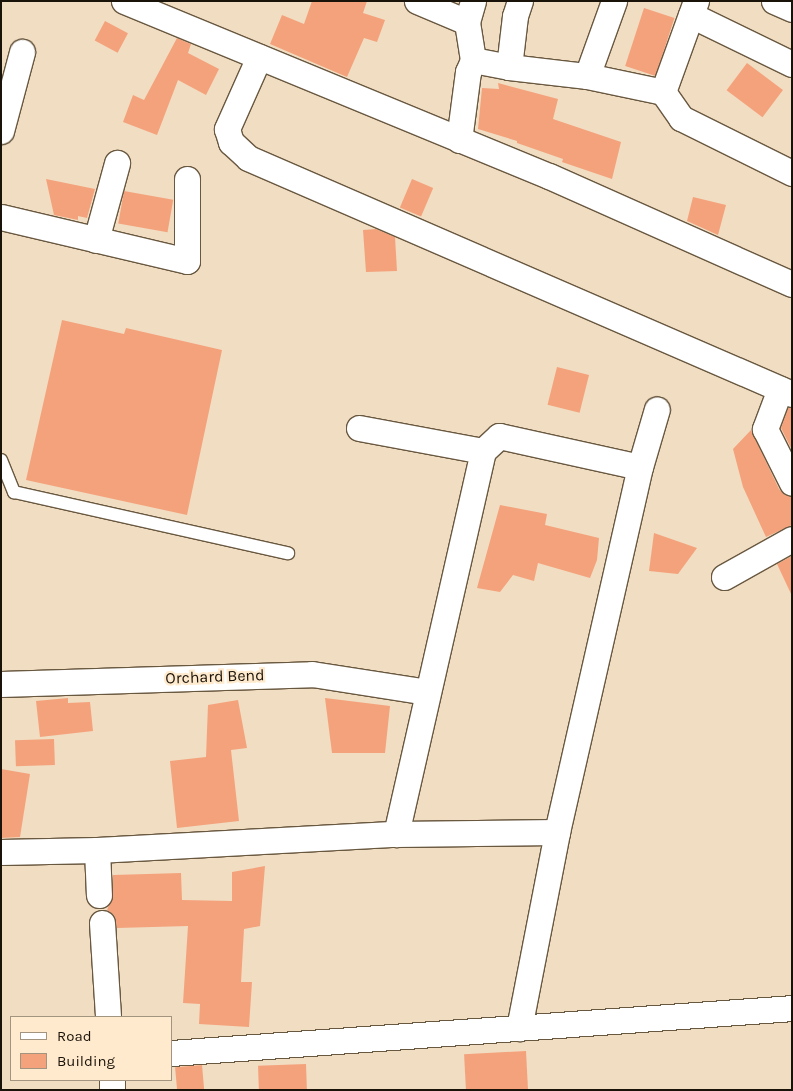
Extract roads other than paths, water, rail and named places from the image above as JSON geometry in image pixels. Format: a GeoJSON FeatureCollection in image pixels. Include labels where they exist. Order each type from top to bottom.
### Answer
{"type":"FeatureCollection","features":[{"type":"Feature","properties":{"kind":"street"},"geometry":{"type":"LineString","coordinates":[[124,1],[558,179],[792,284]]}},
{"type":"Feature","properties":{"kind":"street"},"geometry":{"type":"LineString","coordinates":[[509,68],[515,16],[520,1]]}},
{"type":"Feature","properties":{"kind":"street"},"geometry":{"type":"LineString","coordinates":[[587,76],[614,1]]}},
{"type":"Feature","properties":{"kind":"street"},"geometry":{"type":"LineString","coordinates":[[774,1],[792,9]]}},
{"type":"Feature","properties":{"kind":"street"},"geometry":{"type":"LineString","coordinates":[[418,2],[470,11],[473,60],[468,72],[459,140]]}},
{"type":"Feature","properties":{"kind":"street"},"geometry":{"type":"LineString","coordinates":[[663,92],[694,8],[792,64]]}},
{"type":"Feature","properties":{"kind":"street"},"geometry":{"type":"LineString","coordinates":[[1,131],[22,52]]}},
{"type":"Feature","properties":{"kind":"street"},"geometry":{"type":"LineString","coordinates":[[259,57],[227,129],[231,142],[248,158],[786,392],[766,430],[792,483]]}},
{"type":"Feature","properties":{"kind":"street"},"geometry":{"type":"LineString","coordinates":[[473,60],[509,68],[587,76],[663,92],[681,118],[792,173]]}},
{"type":"Feature","properties":{"kind":"street"},"geometry":{"type":"LineString","coordinates":[[96,240],[117,162]]}},
{"type":"Feature","properties":{"kind":"street"},"geometry":{"type":"LineString","coordinates":[[1,217],[187,261],[187,179]]}},
{"type":"Feature","properties":{"kind":"street"},"geometry":{"type":"LineString","coordinates":[[519,1028],[557,832],[640,467],[656,409]]}},
{"type":"Feature","properties":{"kind":"street"},"geometry":{"type":"LineString","coordinates":[[359,428],[483,452]]}},
{"type":"Feature","properties":{"kind":"street"},"geometry":{"type":"LineString","coordinates":[[396,834],[483,452],[499,436],[640,467]]}},
{"type":"Feature","properties":{"kind":"street"},"geometry":{"type":"LineString","coordinates":[[724,577],[792,539]]}},
{"type":"Feature","properties":{"kind":"street","name":"Orchard Bend"},"geometry":{"type":"LineString","coordinates":[[1,684],[312,674],[427,692]]}},
{"type":"Feature","properties":{"kind":"street"},"geometry":{"type":"LineString","coordinates":[[1,852],[97,850],[396,834],[557,832]]}},
{"type":"Feature","properties":{"kind":"street"},"geometry":{"type":"LineString","coordinates":[[97,850],[99,895]]}},
{"type":"Feature","properties":{"kind":"street"},"geometry":{"type":"LineString","coordinates":[[102,923],[108,1016]]}},
{"type":"Feature","properties":{"kind":"street"},"geometry":{"type":"LineString","coordinates":[[172,1054],[792,1008]]}},
{"type":"Feature","properties":{"kind":"lane"},"geometry":{"type":"LineString","coordinates":[[1,460],[14,492],[288,553]]}}]}
